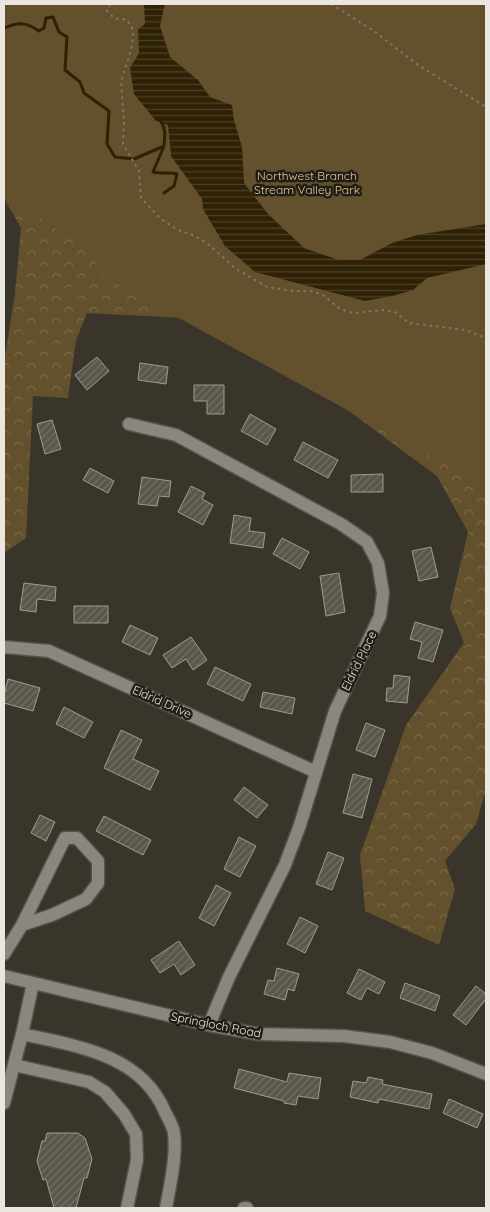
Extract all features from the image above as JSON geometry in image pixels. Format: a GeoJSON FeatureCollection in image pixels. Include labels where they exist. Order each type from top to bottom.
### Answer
{"type":"FeatureCollection","features":[{"type":"Feature","properties":{"kind":"street","name":"Eldrid Place"},"geometry":{"type":"LineString","coordinates":[[129,424],[176,434],[341,524],[367,542],[378,564],[383,593],[380,616],[335,711],[300,825],[285,865],[229,977],[208,1026]]}},
{"type":"Feature","properties":{"kind":"street","name":"Eldrid Drive"},"geometry":{"type":"LineString","coordinates":[[4,646],[49,651],[316,772]]}},
{"type":"Feature","properties":{"kind":"street"},"geometry":{"type":"LineString","coordinates":[[4,954],[22,925],[65,838],[77,838],[98,861],[98,883],[86,899],[22,925]]}},
{"type":"Feature","properties":{"kind":"street","name":"Springloch Road"},"geometry":{"type":"LineString","coordinates":[[4,976],[208,1026],[258,1034],[344,1036],[390,1042],[432,1054],[486,1074]]}},
{"type":"Feature","properties":{"kind":"street"},"geometry":{"type":"LineString","coordinates":[[4,1103],[22,1034],[32,983]]}},
{"type":"Feature","properties":{"kind":"street"},"geometry":{"type":"LineString","coordinates":[[22,1034],[96,1051],[133,1069],[159,1096],[174,1132],[171,1180],[166,1208]]}},
{"type":"Feature","properties":{"kind":"street"},"geometry":{"type":"LineString","coordinates":[[14,1064],[89,1082],[105,1092],[124,1114],[136,1134],[137,1160],[127,1208]]}},
{"type":"Feature","properties":{"kind":"path"},"geometry":{"type":"LineString","coordinates":[[110,4],[107,11],[117,20],[126,19],[132,26],[133,35],[122,82],[123,144],[138,171],[141,198],[161,219],[176,229],[208,243],[236,269],[268,287],[294,291],[311,291],[323,295],[340,309],[353,313],[384,310],[395,312],[410,323],[466,330],[486,338]]}},
{"type":"Feature","properties":{"kind":"path"},"geometry":{"type":"LineString","coordinates":[[331,4],[374,31],[418,65],[486,107]]}},
{"type":"Feature","properties":{"kind":"green space","name":"Northwest Branch Stream Valley Park"},"geometry":{"type":"Polygon","coordinates":[[[4,4],[486,264],[486,789],[476,824],[445,861],[455,889],[439,945],[365,911],[360,855],[406,725],[464,643],[450,608],[468,532],[437,476],[315,386],[185,318],[87,313],[76,340],[68,398],[33,396],[26,538],[4,553],[4,363],[15,293],[21,228],[4,198],[4,4]]]}},
{"type":"Feature","properties":{"kind":"green space","name":"Northwest Branch Stream Valley Park"},"geometry":{"type":"Polygon","coordinates":[[[4,4],[486,4],[486,486],[93,271],[101,260],[4,193],[4,4]]]}},
{"type":"Feature","properties":{"kind":"shaded area"},"geometry":{"type":"Polygon","coordinates":[[[144,4],[165,4],[160,26],[170,57],[198,80],[210,97],[232,105],[234,120],[242,147],[244,183],[268,214],[304,248],[339,260],[360,260],[392,243],[417,235],[486,224],[486,264],[427,278],[413,290],[365,301],[255,272],[225,246],[203,209],[202,199],[171,156],[168,125],[156,121],[134,94],[130,68],[139,53],[138,29],[145,24],[144,4]]]}},
{"type":"Feature","properties":{"kind":"building"},"geometry":{"type":"Polygon","coordinates":[[[97,357],[109,371],[87,390],[75,375],[97,357]]]}},
{"type":"Feature","properties":{"kind":"building"},"geometry":{"type":"Polygon","coordinates":[[[140,363],[168,367],[166,384],[138,380],[140,363]]]}},
{"type":"Feature","properties":{"kind":"building"},"geometry":{"type":"Polygon","coordinates":[[[194,385],[224,385],[224,414],[207,414],[207,401],[194,401],[194,385]]]}},
{"type":"Feature","properties":{"kind":"building"},"geometry":{"type":"Polygon","coordinates":[[[250,414],[276,429],[267,445],[241,431],[250,414]]]}},
{"type":"Feature","properties":{"kind":"building"},"geometry":{"type":"Polygon","coordinates":[[[52,420],[61,449],[45,454],[37,424],[52,420]]]}},
{"type":"Feature","properties":{"kind":"building"},"geometry":{"type":"Polygon","coordinates":[[[303,442],[338,460],[328,478],[294,460],[303,442]]]}},
{"type":"Feature","properties":{"kind":"building"},"geometry":{"type":"Polygon","coordinates":[[[90,468],[114,481],[108,493],[83,480],[90,468]]]}},
{"type":"Feature","properties":{"kind":"building"},"geometry":{"type":"Polygon","coordinates":[[[383,474],[383,492],[351,492],[351,475],[383,474]]]}},
{"type":"Feature","properties":{"kind":"building"},"geometry":{"type":"Polygon","coordinates":[[[142,477],[171,481],[169,497],[159,496],[157,506],[138,504],[142,477]]]}},
{"type":"Feature","properties":{"kind":"building"},"geometry":{"type":"Polygon","coordinates":[[[191,486],[205,493],[202,499],[213,505],[203,525],[178,512],[191,486]]]}},
{"type":"Feature","properties":{"kind":"building"},"geometry":{"type":"Polygon","coordinates":[[[234,515],[251,518],[249,531],[265,533],[263,548],[230,543],[234,515]]]}},
{"type":"Feature","properties":{"kind":"building"},"geometry":{"type":"Polygon","coordinates":[[[282,538],[309,552],[300,569],[273,554],[282,538]]]}},
{"type":"Feature","properties":{"kind":"building"},"geometry":{"type":"Polygon","coordinates":[[[431,547],[438,577],[419,581],[412,551],[431,547]]]}},
{"type":"Feature","properties":{"kind":"building"},"geometry":{"type":"Polygon","coordinates":[[[339,573],[345,612],[326,616],[320,576],[339,573]]]}},
{"type":"Feature","properties":{"kind":"building"},"geometry":{"type":"Polygon","coordinates":[[[24,583],[56,587],[55,601],[37,599],[36,612],[20,610],[24,583]]]}},
{"type":"Feature","properties":{"kind":"building"},"geometry":{"type":"Polygon","coordinates":[[[74,606],[108,606],[108,623],[74,623],[74,606]]]}},
{"type":"Feature","properties":{"kind":"building"},"geometry":{"type":"Polygon","coordinates":[[[415,622],[443,630],[433,662],[418,658],[422,642],[410,639],[415,622]]]}},
{"type":"Feature","properties":{"kind":"building"},"geometry":{"type":"Polygon","coordinates":[[[130,625],[158,638],[150,655],[122,642],[130,625]]]}},
{"type":"Feature","properties":{"kind":"building"},"geometry":{"type":"Polygon","coordinates":[[[191,637],[207,660],[193,670],[186,659],[172,668],[163,655],[191,637]]]}},
{"type":"Feature","properties":{"kind":"building"},"geometry":{"type":"Polygon","coordinates":[[[215,667],[251,684],[243,701],[207,684],[215,667]]]}},
{"type":"Feature","properties":{"kind":"building"},"geometry":{"type":"Polygon","coordinates":[[[394,675],[410,677],[407,703],[386,701],[387,688],[393,688],[394,675]]]}},
{"type":"Feature","properties":{"kind":"building"},"geometry":{"type":"Polygon","coordinates":[[[8,679],[40,688],[33,711],[4,703],[8,679]]]}},
{"type":"Feature","properties":{"kind":"building"},"geometry":{"type":"Polygon","coordinates":[[[263,692],[295,698],[292,714],[260,707],[263,692]]]}},
{"type":"Feature","properties":{"kind":"building"},"geometry":{"type":"Polygon","coordinates":[[[64,707],[93,722],[84,738],[56,724],[64,707]]]}},
{"type":"Feature","properties":{"kind":"building"},"geometry":{"type":"Polygon","coordinates":[[[366,723],[385,730],[375,757],[356,750],[366,723]]]}},
{"type":"Feature","properties":{"kind":"building"},"geometry":{"type":"Polygon","coordinates":[[[121,730],[142,740],[133,759],[159,771],[150,790],[104,768],[121,730]]]}},
{"type":"Feature","properties":{"kind":"building"},"geometry":{"type":"Polygon","coordinates":[[[353,774],[372,779],[362,818],[343,813],[353,774]]]}},
{"type":"Feature","properties":{"kind":"building"},"geometry":{"type":"Polygon","coordinates":[[[244,787],[268,805],[257,818],[234,800],[244,787]]]}},
{"type":"Feature","properties":{"kind":"building"},"geometry":{"type":"Polygon","coordinates":[[[40,815],[55,822],[46,841],[31,833],[40,815]]]}},
{"type":"Feature","properties":{"kind":"building"},"geometry":{"type":"Polygon","coordinates":[[[104,816],[151,840],[143,855],[96,831],[104,816]]]}},
{"type":"Feature","properties":{"kind":"building"},"geometry":{"type":"Polygon","coordinates":[[[239,837],[256,846],[240,877],[224,869],[239,837]]]}},
{"type":"Feature","properties":{"kind":"building"},"geometry":{"type":"Polygon","coordinates":[[[328,852],[344,858],[332,890],[316,884],[328,852]]]}},
{"type":"Feature","properties":{"kind":"building"},"geometry":{"type":"Polygon","coordinates":[[[216,885],[231,893],[214,926],[199,918],[216,885]]]}},
{"type":"Feature","properties":{"kind":"building"},"geometry":{"type":"Polygon","coordinates":[[[300,917],[318,926],[305,953],[287,944],[300,917]]]}},
{"type":"Feature","properties":{"kind":"building"},"geometry":{"type":"Polygon","coordinates":[[[179,941],[195,965],[181,975],[174,964],[160,973],[151,960],[179,941]]]}},
{"type":"Feature","properties":{"kind":"building"},"geometry":{"type":"Polygon","coordinates":[[[277,968],[299,974],[294,991],[288,989],[285,1000],[264,994],[268,980],[274,981],[277,968]]]}},
{"type":"Feature","properties":{"kind":"building"},"geometry":{"type":"Polygon","coordinates":[[[359,969],[385,982],[379,994],[367,988],[361,1000],[347,993],[359,969]]]}},
{"type":"Feature","properties":{"kind":"building"},"geometry":{"type":"Polygon","coordinates":[[[405,983],[440,996],[435,1011],[400,998],[405,983]]]}},
{"type":"Feature","properties":{"kind":"building"},"geometry":{"type":"Polygon","coordinates":[[[476,986],[486,994],[486,999],[466,1025],[453,1015],[476,986]]]}},
{"type":"Feature","properties":{"kind":"building"},"geometry":{"type":"Polygon","coordinates":[[[239,1069],[287,1082],[289,1073],[321,1078],[318,1099],[298,1096],[296,1105],[234,1088],[239,1069]]]}},
{"type":"Feature","properties":{"kind":"building"},"geometry":{"type":"Polygon","coordinates":[[[368,1077],[383,1080],[382,1084],[432,1094],[429,1109],[379,1099],[378,1103],[350,1097],[353,1081],[366,1083],[368,1077]]]}},
{"type":"Feature","properties":{"kind":"building"},"geometry":{"type":"Polygon","coordinates":[[[449,1099],[483,1114],[477,1128],[443,1113],[449,1099]]]}},
{"type":"Feature","properties":{"kind":"building"},"geometry":{"type":"Polygon","coordinates":[[[47,1133],[78,1133],[85,1138],[92,1159],[87,1178],[84,1178],[76,1208],[54,1208],[46,1179],[43,1180],[37,1161],[42,1141],[45,1141],[47,1133]]]}},
{"type":"Feature","properties":{"kind":"waterway"},"geometry":{"type":"LineString","coordinates":[[4,28],[22,24],[39,31],[44,28],[46,18],[53,17],[59,32],[67,37],[65,70],[80,82],[84,93],[109,111],[107,144],[115,157],[134,159],[164,146],[165,135],[160,120]]}},
{"type":"Feature","properties":{"kind":"waterway"},"geometry":{"type":"LineString","coordinates":[[164,146],[153,172],[177,174],[174,186],[164,193]]}}]}
